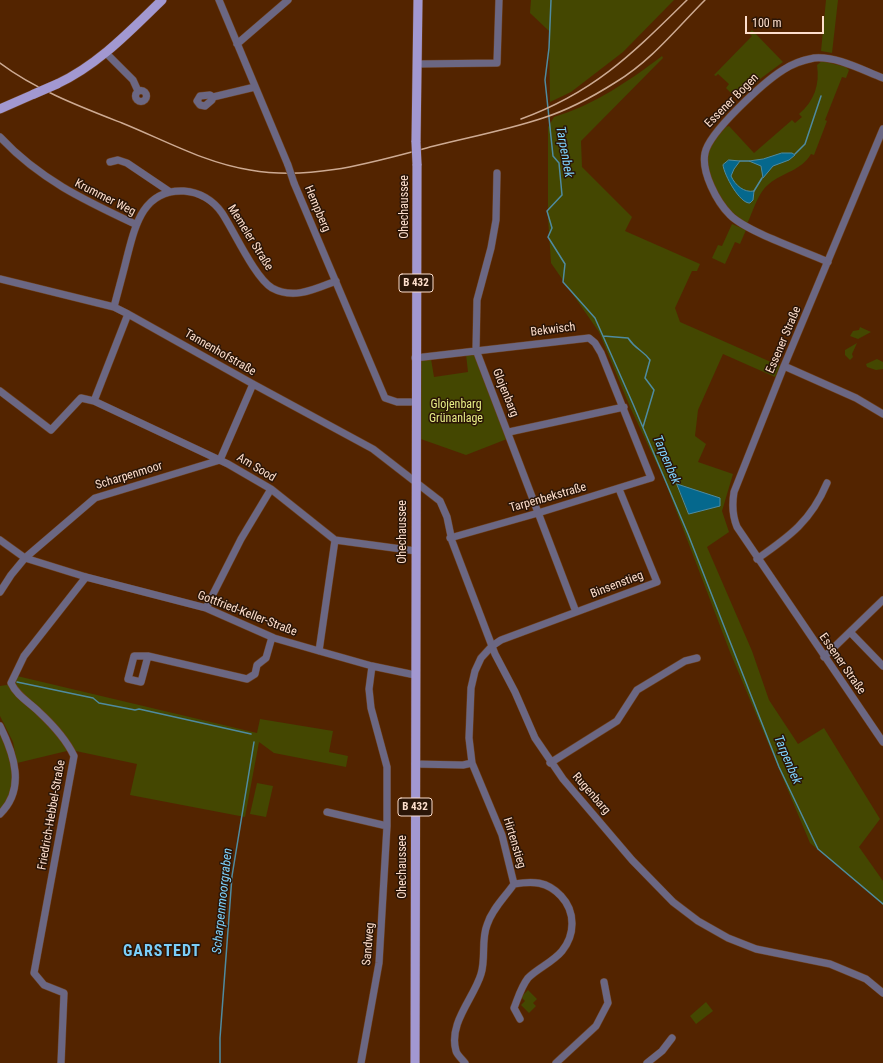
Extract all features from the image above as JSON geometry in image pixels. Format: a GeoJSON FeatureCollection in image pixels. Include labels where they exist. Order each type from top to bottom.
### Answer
{"type":"FeatureCollection","features":[{"type":"Feature","properties":{"kind":"main road"},"geometry":{"type":"LineString","coordinates":[[0,105],[34,94],[58,84],[80,72],[106,53],[162,0]]}},
{"type":"Feature","properties":{"kind":"main road","name":"Ohechaussee"},"geometry":{"type":"LineString","coordinates":[[414,1063],[416,551],[415,358],[418,0]]}},
{"type":"Feature","properties":{"kind":"main road"},"geometry":{"type":"LineString","coordinates":[[0,109],[20,99]]}},
{"type":"Feature","properties":{"kind":"street","name":"Hempberg"},"geometry":{"type":"LineString","coordinates":[[219,0],[288,165],[294,183],[386,398],[397,402],[415,402]]}},
{"type":"Feature","properties":{"kind":"street"},"geometry":{"type":"LineString","coordinates":[[237,44],[288,0]]}},
{"type":"Feature","properties":{"kind":"street"},"geometry":{"type":"LineString","coordinates":[[417,64],[497,63],[498,0]]}},
{"type":"Feature","properties":{"kind":"street"},"geometry":{"type":"LineString","coordinates":[[106,53],[133,80],[138,91]]}},
{"type":"Feature","properties":{"kind":"street","name":"Essener Bogen"},"geometry":{"type":"LineString","coordinates":[[828,262],[744,226],[731,216],[723,207],[708,179],[704,162],[705,151],[714,135],[761,87],[795,63],[814,58],[827,58],[883,78]]}},
{"type":"Feature","properties":{"kind":"street"},"geometry":{"type":"LineString","coordinates":[[213,97],[255,87]]}},
{"type":"Feature","properties":{"kind":"street","name":"Essener Straße"},"geometry":{"type":"LineString","coordinates":[[883,129],[784,366],[733,498],[734,521],[757,559],[883,742]]}},
{"type":"Feature","properties":{"kind":"street","name":"Krummer Weg"},"geometry":{"type":"LineString","coordinates":[[0,137],[38,172],[86,201],[135,224],[114,307]]}},
{"type":"Feature","properties":{"kind":"street"},"geometry":{"type":"LineString","coordinates":[[110,162],[118,160],[123,161],[170,192]]}},
{"type":"Feature","properties":{"kind":"street","name":"Glojenbarg"},"geometry":{"type":"LineString","coordinates":[[497,173],[496,220],[491,248],[476,300],[476,350],[509,432],[509,439],[576,612]]}},
{"type":"Feature","properties":{"kind":"street","name":"Memeler Straße"},"geometry":{"type":"LineString","coordinates":[[135,224],[147,206],[156,198],[170,192],[184,191],[200,194],[217,206],[259,274],[272,287],[280,291],[298,293],[336,281]]}},
{"type":"Feature","properties":{"kind":"street","name":"Tannenhofstraße"},"geometry":{"type":"LineString","coordinates":[[0,278],[114,307],[373,449],[415,480]]}},
{"type":"Feature","properties":{"kind":"street"},"geometry":{"type":"LineString","coordinates":[[94,401],[128,314]]}},
{"type":"Feature","properties":{"kind":"street","name":"Bekwisch"},"geometry":{"type":"LineString","coordinates":[[415,358],[589,338],[595,343],[601,353],[624,407],[651,478]]}},
{"type":"Feature","properties":{"kind":"street"},"geometry":{"type":"LineString","coordinates":[[784,366],[856,398],[883,414]]}},
{"type":"Feature","properties":{"kind":"street"},"geometry":{"type":"LineString","coordinates":[[220,460],[253,384]]}},
{"type":"Feature","properties":{"kind":"street","name":"Am Sood"},"geometry":{"type":"LineString","coordinates":[[0,391],[51,430],[81,398],[94,401],[220,460],[271,489],[335,540]]}},
{"type":"Feature","properties":{"kind":"street"},"geometry":{"type":"LineString","coordinates":[[509,432],[624,407]]}},
{"type":"Feature","properties":{"kind":"street","name":"Scharpenmoor"},"geometry":{"type":"LineString","coordinates":[[0,592],[25,558],[95,498],[220,460]]}},
{"type":"Feature","properties":{"kind":"street","name":"Tarpenbekstraße"},"geometry":{"type":"LineString","coordinates":[[450,538],[619,489],[651,478]]}},
{"type":"Feature","properties":{"kind":"street","name":"Rugenbarg"},"geometry":{"type":"LineString","coordinates":[[415,480],[440,501],[447,517],[450,538],[492,646],[534,736],[550,763],[650,880],[673,902],[698,921],[728,938],[756,949],[830,964],[866,979],[883,993]]}},
{"type":"Feature","properties":{"kind":"street"},"geometry":{"type":"LineString","coordinates":[[757,559],[801,526],[813,511],[827,483]]}},
{"type":"Feature","properties":{"kind":"street"},"geometry":{"type":"LineString","coordinates":[[206,608],[241,539],[271,489]]}},
{"type":"Feature","properties":{"kind":"street","name":"Binsenstieg"},"geometry":{"type":"LineString","coordinates":[[492,646],[501,640],[657,582],[619,489]]}},
{"type":"Feature","properties":{"kind":"street","name":"Gottfried-Keller-Straße"},"geometry":{"type":"LineString","coordinates":[[0,540],[25,558],[86,577],[206,608],[272,637],[372,666],[415,675]]}},
{"type":"Feature","properties":{"kind":"street"},"geometry":{"type":"LineString","coordinates":[[319,651],[335,540],[416,551]]}},
{"type":"Feature","properties":{"kind":"street","name":"Friedrich-Hebbel-Straße"},"geometry":{"type":"LineString","coordinates":[[61,1063],[64,993],[44,985],[34,973],[74,756],[67,742],[40,712],[16,692],[11,683],[24,656],[86,577]]}},
{"type":"Feature","properties":{"kind":"street"},"geometry":{"type":"LineString","coordinates":[[824,657],[883,600]]}},
{"type":"Feature","properties":{"kind":"street"},"geometry":{"type":"LineString","coordinates":[[850,632],[883,666]]}},
{"type":"Feature","properties":{"kind":"street"},"geometry":{"type":"LineString","coordinates":[[148,656],[247,679],[255,674],[257,665],[266,658],[272,637]]}},
{"type":"Feature","properties":{"kind":"street","name":"Hirtenstieg"},"geometry":{"type":"LineString","coordinates":[[465,1063],[456,1052],[454,1041],[456,1030],[461,1014],[474,992],[482,972],[487,924],[494,911],[514,884],[502,836],[472,763],[469,738],[471,688],[474,671],[481,658],[492,646]]}},
{"type":"Feature","properties":{"kind":"street"},"geometry":{"type":"LineString","coordinates":[[550,763],[617,721],[637,690],[685,661],[697,658]]}},
{"type":"Feature","properties":{"kind":"street","name":"Sandweg"},"geometry":{"type":"LineString","coordinates":[[361,1063],[379,963],[387,826],[387,767],[371,708],[369,689],[372,666]]}},
{"type":"Feature","properties":{"kind":"street"},"geometry":{"type":"LineString","coordinates":[[0,726],[9,744],[16,771],[14,790],[8,807],[0,814]]}},
{"type":"Feature","properties":{"kind":"street"},"geometry":{"type":"LineString","coordinates":[[415,764],[464,765],[472,763]]}},
{"type":"Feature","properties":{"kind":"street"},"geometry":{"type":"LineString","coordinates":[[327,812],[387,826]]}},
{"type":"Feature","properties":{"kind":"street"},"geometry":{"type":"LineString","coordinates":[[514,884],[531,881],[543,883],[555,889],[564,898],[571,913],[573,926],[569,940],[561,952],[529,978],[520,992],[514,1008],[520,1019]]}},
{"type":"Feature","properties":{"kind":"street"},"geometry":{"type":"LineString","coordinates":[[556,1063],[596,1026],[608,1003],[604,982]]}},
{"type":"Feature","properties":{"kind":"street"},"geometry":{"type":"LineString","coordinates":[[647,1063],[662,1051],[672,1038]]}},
{"type":"Feature","properties":{"kind":"green space"},"geometry":{"type":"Polygon","coordinates":[[[531,0],[674,0],[623,52],[571,92],[550,102],[549,31],[530,13],[531,0]]]}},
{"type":"Feature","properties":{"kind":"green space"},"geometry":{"type":"Polygon","coordinates":[[[826,0],[838,0],[832,53],[821,51],[826,0]]]}},
{"type":"Feature","properties":{"kind":"green space"},"geometry":{"type":"Polygon","coordinates":[[[752,30],[783,62],[760,79],[738,100],[726,88],[729,84],[718,74],[716,76],[714,75],[752,36],[749,33],[752,30]]]}},
{"type":"Feature","properties":{"kind":"green space"},"geometry":{"type":"Polygon","coordinates":[[[662,56],[663,58],[581,141],[582,167],[632,217],[625,231],[700,264],[697,271],[692,271],[675,308],[680,322],[780,366],[775,377],[723,354],[698,410],[695,436],[706,444],[698,462],[733,474],[722,511],[729,532],[707,547],[752,651],[769,700],[798,744],[824,728],[880,819],[859,847],[883,881],[883,905],[810,843],[730,652],[664,479],[630,407],[599,332],[551,263],[548,218],[548,127],[554,117],[597,99],[637,74],[662,56]]]}},
{"type":"Feature","properties":{"kind":"green space"},"geometry":{"type":"Polygon","coordinates":[[[822,61],[846,67],[849,70],[846,78],[842,77],[825,120],[827,121],[814,155],[811,154],[807,160],[797,168],[774,180],[765,188],[759,197],[747,224],[728,209],[712,182],[706,162],[710,145],[726,127],[729,126],[754,153],[792,120],[795,123],[802,117],[799,114],[809,104],[815,92],[818,79],[817,65],[822,61]]]}},
{"type":"Feature","properties":{"kind":"green space"},"geometry":{"type":"Polygon","coordinates":[[[732,224],[746,230],[740,244],[735,242],[725,264],[712,258],[718,245],[722,246],[732,224]]]}},
{"type":"Feature","properties":{"kind":"green space"},"geometry":{"type":"Polygon","coordinates":[[[860,327],[871,332],[858,339],[850,336],[853,331],[859,330],[860,327]]]}},
{"type":"Feature","properties":{"kind":"green space"},"geometry":{"type":"Polygon","coordinates":[[[857,343],[852,354],[853,357],[850,360],[845,355],[845,350],[857,343]]]}},
{"type":"Feature","properties":{"kind":"green space","name":"Glojenbarg Grünanlage"},"geometry":{"type":"Polygon","coordinates":[[[475,353],[507,439],[466,455],[418,438],[418,361],[431,359],[434,377],[468,372],[466,354],[475,353]]]}},
{"type":"Feature","properties":{"kind":"green space"},"geometry":{"type":"Polygon","coordinates":[[[877,359],[883,362],[883,369],[876,370],[867,367],[866,364],[877,359]]]}},
{"type":"Feature","properties":{"kind":"green space"},"geometry":{"type":"Polygon","coordinates":[[[17,676],[257,733],[260,719],[333,731],[329,752],[348,756],[346,767],[274,753],[259,742],[245,817],[130,795],[137,764],[71,750],[17,763],[13,742],[0,716],[0,686],[13,684],[17,676]]]}},
{"type":"Feature","properties":{"kind":"green space"},"geometry":{"type":"Polygon","coordinates":[[[0,729],[15,771],[6,806],[0,809],[0,729]]]}},
{"type":"Feature","properties":{"kind":"green space"},"geometry":{"type":"Polygon","coordinates":[[[257,783],[273,786],[266,817],[250,814],[257,783]]]}},
{"type":"Feature","properties":{"kind":"green space"},"geometry":{"type":"Polygon","coordinates":[[[528,990],[537,999],[533,1003],[536,1006],[529,1013],[521,1005],[525,1001],[521,997],[528,990]]]}},
{"type":"Feature","properties":{"kind":"green space"},"geometry":{"type":"Polygon","coordinates":[[[706,1002],[713,1011],[696,1024],[690,1016],[706,1002]]]}},
{"type":"Feature","properties":{"kind":"water"},"geometry":{"type":"Polygon","coordinates":[[[782,153],[792,153],[795,155],[789,160],[773,166],[763,178],[761,166],[749,161],[763,159],[782,153]]]}},
{"type":"Feature","properties":{"kind":"water"},"geometry":{"type":"Polygon","coordinates":[[[729,160],[740,161],[731,176],[743,190],[754,191],[753,200],[750,203],[746,202],[737,194],[729,182],[723,165],[729,160]]]}},
{"type":"Feature","properties":{"kind":"water"},"geometry":{"type":"Polygon","coordinates":[[[677,484],[720,498],[720,506],[689,514],[677,484]]]}},
{"type":"Feature","properties":{"kind":"waterway","name":"Tarpenbek"},"geometry":{"type":"LineString","coordinates":[[551,0],[549,48],[545,80],[553,156],[559,163],[562,195],[547,211],[552,228],[548,237],[565,264],[563,282],[595,318],[688,534],[779,767],[818,849],[883,904]]}},
{"type":"Feature","properties":{"kind":"waterway"},"geometry":{"type":"LineString","coordinates":[[795,154],[805,144],[821,96]]}},
{"type":"Feature","properties":{"kind":"waterway"},"geometry":{"type":"LineString","coordinates":[[740,161],[749,161]]}},
{"type":"Feature","properties":{"kind":"waterway"},"geometry":{"type":"LineString","coordinates":[[754,191],[762,178]]}},
{"type":"Feature","properties":{"kind":"waterway"},"geometry":{"type":"LineString","coordinates":[[603,336],[628,338],[650,360],[645,378],[654,390],[643,427]]}},
{"type":"Feature","properties":{"kind":"waterway","name":"Scharpenmoorgraben"},"geometry":{"type":"LineString","coordinates":[[17,682],[93,698],[99,703],[135,710],[139,709],[251,734]]}},
{"type":"Feature","properties":{"kind":"waterway","name":"Scharpenmoorgraben"},"geometry":{"type":"LineString","coordinates":[[220,1063],[220,1038],[232,876],[254,742]]}},
{"type":"Feature","properties":{"kind":"railway"},"geometry":{"type":"LineString","coordinates":[[521,119],[570,97],[592,84],[630,54],[687,0]]}},
{"type":"Feature","properties":{"kind":"railway"},"geometry":{"type":"LineString","coordinates":[[0,63],[28,82],[44,90],[201,157],[233,167],[273,173],[320,171],[366,164],[502,130],[543,118],[571,107],[629,74],[663,44],[705,0]]}},
{"type":"Feature","properties":{"kind":"district","name":"GARSTEDT"},"geometry":{"type":"Point","coordinates":[162,952]}}]}
